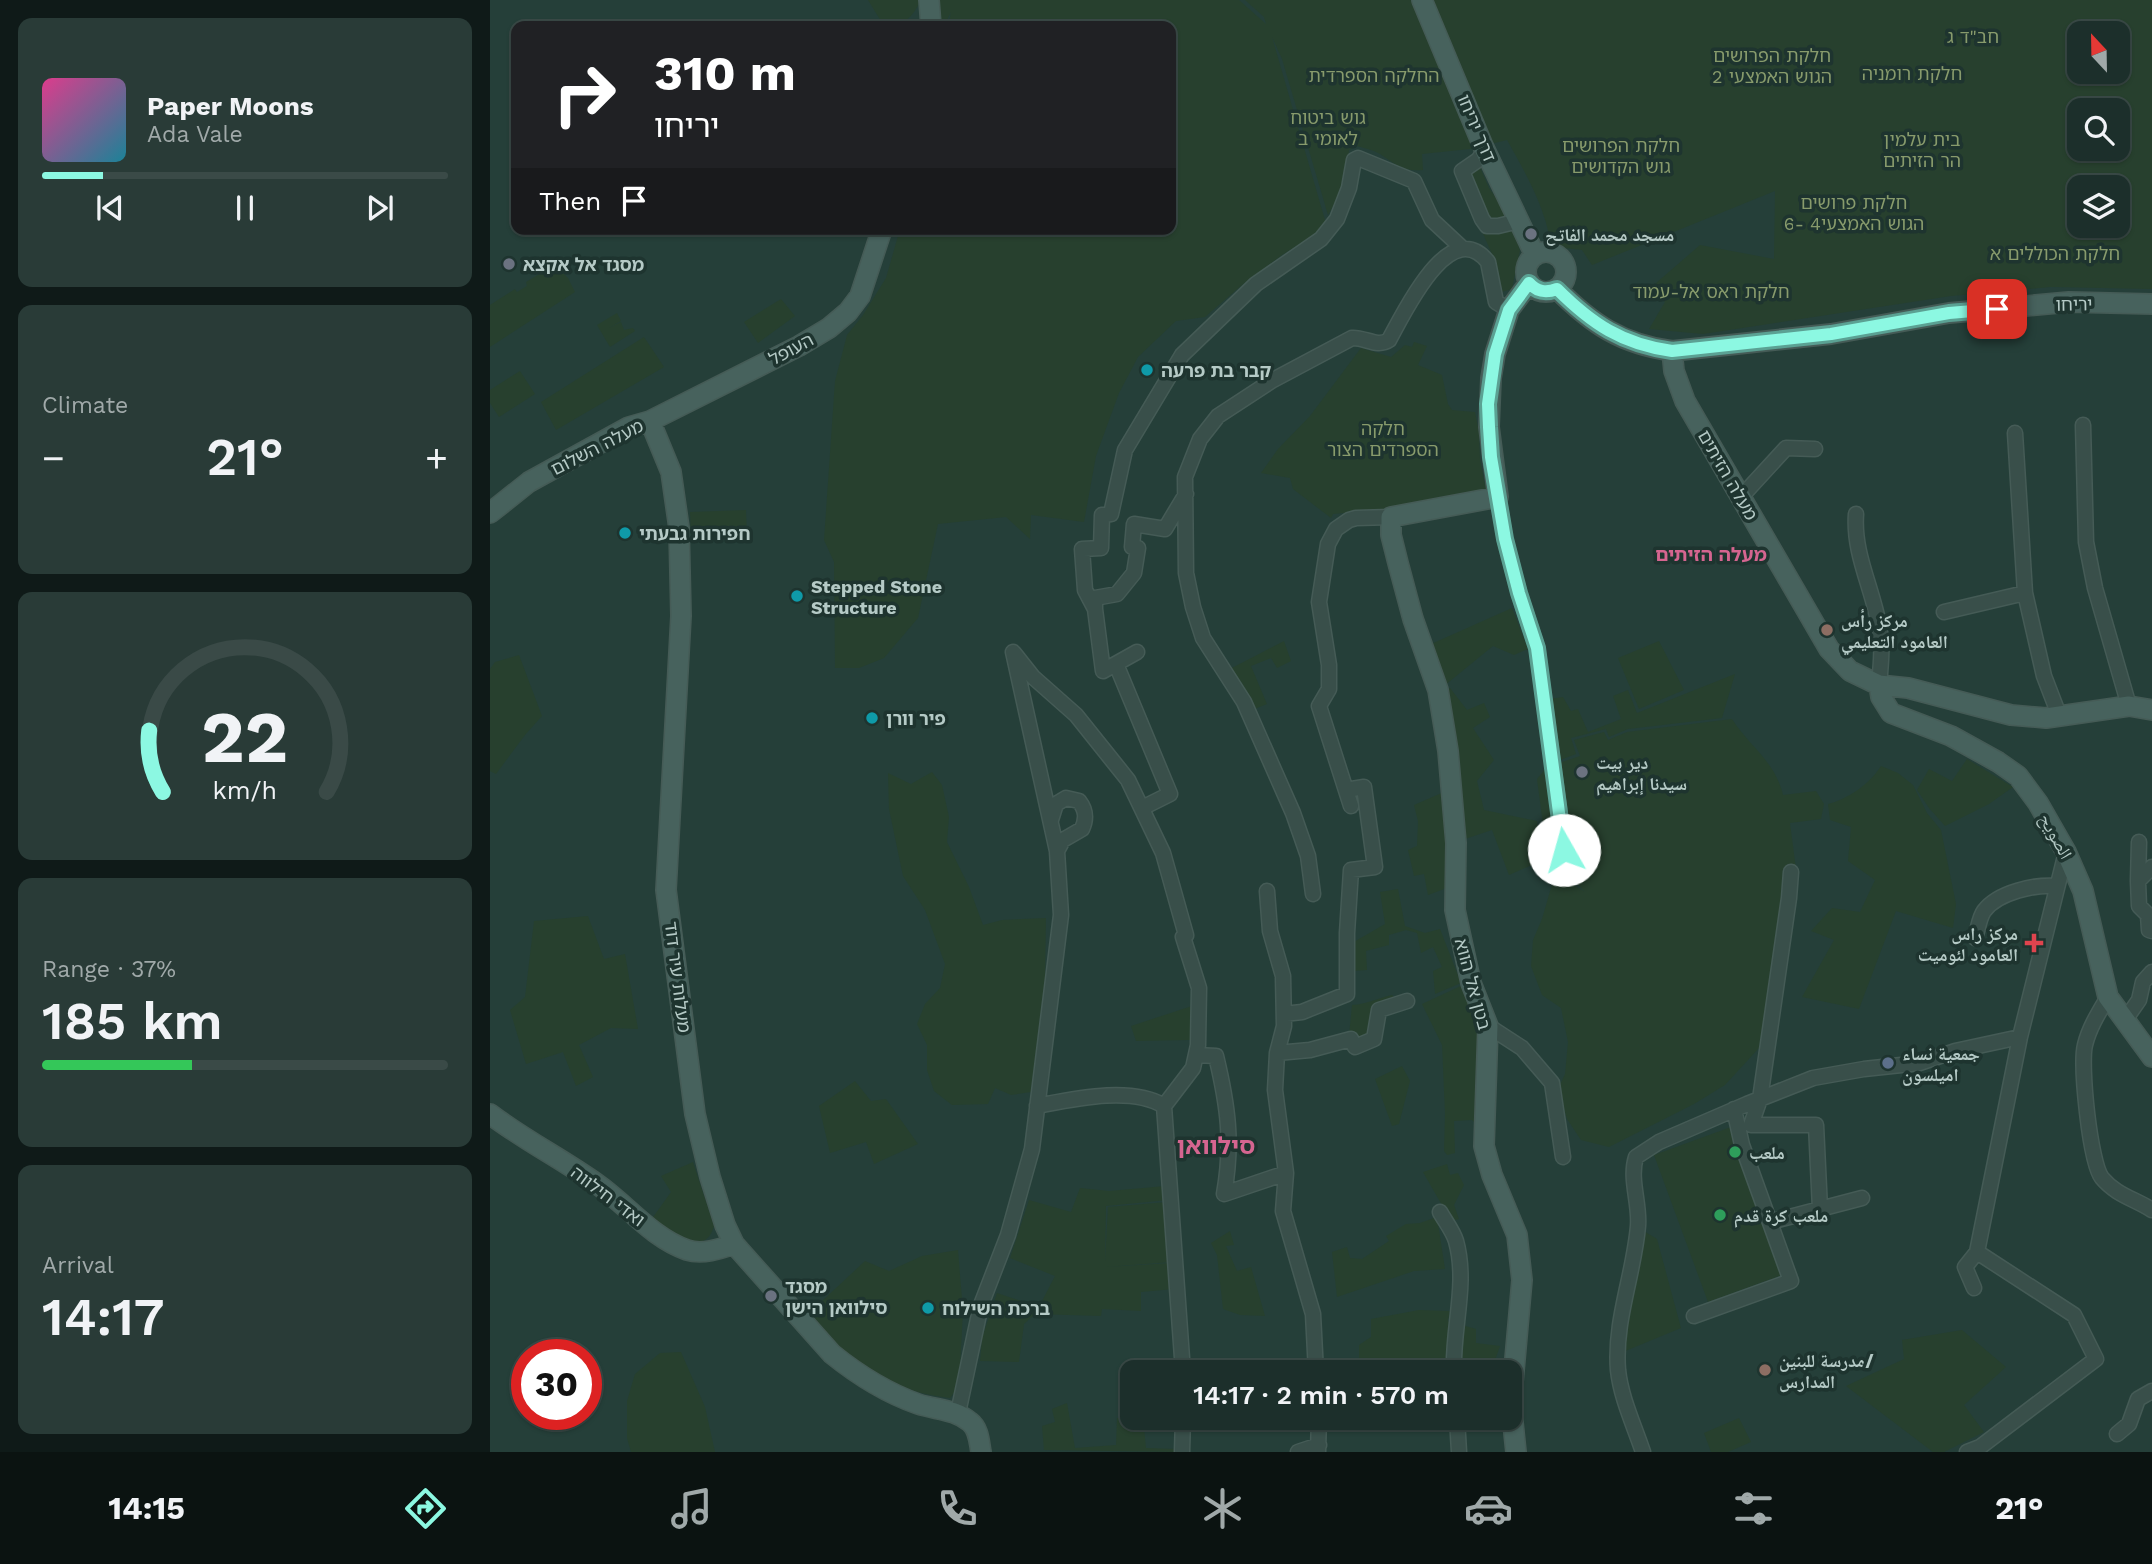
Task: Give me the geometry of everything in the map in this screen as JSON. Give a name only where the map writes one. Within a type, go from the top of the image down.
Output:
[{"type":"street","points":[[929,0],[931,21]]},
{"type":"street","name":"דרך יריחו","points":[[1422,0],[1485,150],[1535,255]]},
{"type":"street","points":[[1485,150],[1478,160],[1462,171],[1482,219],[1487,226],[1519,221]]},
{"type":"street","points":[[1095,609],[1085,590],[1082,549],[1101,548],[1102,515],[1111,514],[1125,450],[1182,355],[1256,284],[1321,240],[1337,219],[1349,188],[1354,160],[1358,158],[1414,181],[1432,220],[1461,247],[1478,252],[1488,262],[1496,302],[1509,310]]},
{"type":"street","name":"העופל","points":[[650,421],[799,346],[829,328],[848,312],[860,296],[881,235]]},
{"type":"street","points":[[1312,894],[1308,856],[1293,813],[1244,702],[1203,638],[1193,607],[1186,573],[1185,477],[1200,439],[1219,416],[1273,380],[1352,338],[1378,344],[1389,340],[1419,287],[1443,258],[1461,247]]},
{"type":"street","points":[[1548,252],[1555,254],[1564,263],[1564,280],[1557,289],[1539,291],[1529,283],[1526,277],[1527,265],[1535,255],[1548,252]]},
{"type":"street","points":[[1529,283],[1509,310],[1495,354],[1488,404],[1491,457],[1505,539],[1537,648],[1567,869]]},
{"type":"street","name":"יריחו","points":[[1557,289],[1594,323],[1618,337],[1646,347],[1672,351],[1831,334],[1949,313],[2070,302],[2152,304]]},
{"type":"street","name":"מעלה הזיתים","points":[[1672,351],[1674,371],[1685,401],[1829,649],[1850,671],[1879,685]]},
{"type":"street","name":"מעלה השלום","points":[[490,513],[529,482],[629,427],[650,421]]},
{"type":"street","name":"מעלה השלום","points":[[490,526],[518,499],[634,435],[650,421]]},
{"type":"street","name":"מעלות עיר דוד","points":[[650,421],[671,472],[679,528],[681,616],[666,890],[695,1114],[710,1177],[734,1244],[819,1341],[850,1368],[886,1389],[918,1404],[958,1413]]},
{"type":"street","points":[[2083,425],[2086,542],[2095,588],[2129,706]]},
{"type":"street","points":[[2015,433],[2025,593],[2044,676],[2059,715]]},
{"type":"street","points":[[1741,497],[1786,448],[1815,449]]},
{"type":"street","points":[[1138,652],[1103,671],[1095,598],[1117,594],[1134,573],[1138,548],[1132,547],[1134,524],[1166,529],[1186,493]]},
{"type":"street","points":[[1351,806],[1319,706],[1329,690],[1329,665],[1319,602],[1328,544],[1339,525],[1356,518],[1391,517],[1498,498]]},
{"type":"street","points":[[1856,514],[1854,534],[1881,635],[1879,685],[1908,688],[2011,715],[2046,718],[2129,706],[2152,710]]},
{"type":"street","name":"בטן אל הווא","points":[[1391,517],[1391,535],[1413,619],[1437,690],[1448,751],[1456,843],[1455,910],[1471,983],[1488,1026],[1483,1146],[1517,1235],[1522,1280],[1511,1404],[1517,1452]]},
{"type":"street","points":[[1944,612],[2025,593]]},
{"type":"street","points":[[981,1452],[975,1427],[958,1413],[981,1305],[1008,1235],[1032,1149],[1061,915],[1057,850],[1013,652],[1033,677],[1076,715],[1128,780],[1163,853],[1186,935],[1183,937],[1199,988],[1193,1068],[1164,1107],[1182,1360]]},
{"type":"street","points":[[1116,664],[1170,794],[1142,808]]},
{"type":"street","name":"الصويح","points":[[1879,685],[1881,697],[1891,713],[1951,736],[1998,762],[2018,776],[2038,803],[2066,852],[2082,891],[2108,997],[2152,1057]]},
{"type":"street","points":[[1284,1014],[1302,1012],[1348,994],[1350,870],[1375,867],[1364,787],[1346,790]]},
{"type":"street","points":[[1051,821],[1056,804],[1066,798],[1079,801],[1084,807],[1085,822],[1082,829],[1063,840],[1057,850]]},
{"type":"street","points":[[2139,842],[2139,906],[2148,915],[2149,930],[2152,932]]},
{"type":"street","points":[[1974,1288],[1965,1267],[1977,1252],[2020,1037],[2066,852]]},
{"type":"street","points":[[2138,881],[2152,867]]},
{"type":"street","points":[[1791,872],[1760,1099],[1751,1125],[1816,1125],[1819,1209]]},
{"type":"street","points":[[1975,938],[1984,911],[1995,902],[2022,888],[2044,885],[2057,887]]},
{"type":"street","points":[[1267,891],[1270,931],[1283,976],[1284,1026],[1278,1053],[1275,1090],[1286,1173],[1283,1211],[1313,1314],[1315,1360]]},
{"type":"street","points":[[2125,1020],[2139,1000],[2143,982],[2152,972]]},
{"type":"street","points":[[2108,997],[2091,1027],[2083,1057],[2092,1152],[2101,1176],[2109,1185],[2122,1195],[2152,1210]]},
{"type":"street","points":[[1278,1053],[1310,1050],[1350,1039],[1355,1047],[1374,1039],[1379,1010],[1407,1001]]},
{"type":"street","points":[[1488,1026],[1522,1048],[1552,1083],[1563,1157]]},
{"type":"street","points":[[1643,1452],[1623,1396],[1618,1370],[1618,1343],[1638,1224],[1633,1168],[1636,1157],[1646,1149],[1734,1109],[1812,1078],[1920,1063],[1955,1051],[2020,1037]]},
{"type":"street","points":[[1196,1055],[1216,1056],[1226,1100],[1230,1158],[1224,1194],[1286,1173]]},
{"type":"street","points":[[1037,1106],[1106,1095],[1155,1101],[1164,1107]]},
{"type":"street","points":[[1695,1316],[1791,1281],[1742,1145],[1734,1109]]},
{"type":"street","name":"ואדי חילווה","points":[[490,1114],[600,1185],[623,1206],[675,1244],[695,1252],[717,1250],[734,1244]]},
{"type":"street","points":[[1770,1222],[1862,1198]]},
{"type":"street","points":[[1440,1212],[1455,1240],[1460,1274],[1455,1360]]},
{"type":"street","points":[[1967,1452],[1980,1447],[2096,1359],[2074,1315],[1977,1252]]},
{"type":"street","points":[[2117,1434],[2129,1424],[2138,1399],[2152,1391]]},
{"type":"street","points":[[1182,1452],[1183,1430]]},
{"type":"street","points":[[1298,1452],[1318,1449],[1319,1430]]},
{"type":"street","points":[[1458,1430],[1459,1452]]},
{"type":"green space","points":[[868,0],[921,0],[907,20],[881,21]]},
{"type":"green space","name":"בית עלמין הר הזיתים","points":[[937,0],[1239,0],[1266,24],[1264,17],[1245,0],[2152,0],[2152,289],[2051,287],[1951,296],[1703,334],[1649,329],[1665,302],[1648,290],[1700,245],[1774,259],[1775,191],[1592,265],[1582,250],[1564,248],[1550,239],[1538,200],[1507,140],[1470,149],[1422,154],[1423,170],[1410,170],[1357,146],[1349,150],[1346,184],[1328,215],[1282,59],[1272,37],[1327,227],[1282,255],[1205,317],[1176,321],[1138,357],[1119,393],[1096,456],[1084,522],[1031,515],[1030,539],[1006,517],[938,524],[918,618],[884,658],[859,668],[835,668],[834,562],[824,540],[835,381],[847,335],[886,278],[898,235],[1176,235],[1176,21],[949,21],[951,12],[946,21],[940,20]]},
{"type":"green space","points":[[1479,165],[1489,188],[1509,216],[1498,221],[1487,218],[1467,174]]},
{"type":"green space","points":[[1512,228],[1520,250],[1512,289],[1498,293],[1495,261],[1481,229]]},
{"type":"green space","points":[[548,269],[551,275],[560,270],[568,278],[575,292],[490,347],[490,305],[515,289],[517,292],[527,286],[526,282]]},
{"type":"green space","points":[[781,299],[795,316],[758,343],[744,322]]},
{"type":"green space","points":[[617,313],[621,321],[609,328],[621,322],[624,330],[633,328],[635,331],[610,347],[597,325]]},
{"type":"green space","points":[[644,337],[664,367],[556,430],[541,402]]},
{"type":"green space","name":"חלקה הספרדים הצור","points":[[1414,342],[1427,346],[1418,365],[1442,375],[1448,404],[1452,410],[1475,412],[1487,495],[1333,514],[1331,518],[1293,489],[1290,478],[1261,473],[1278,449],[1310,416],[1361,348],[1391,357],[1405,345],[1412,347]]},
{"type":"green space","points":[[520,371],[535,394],[499,417],[490,403],[490,390]]},
{"type":"green space","points":[[746,510],[747,535],[691,538],[690,512]]},
{"type":"green space","points":[[1512,608],[1528,649],[1514,655],[1493,646],[1444,686],[1429,645]]},
{"type":"green space","points":[[1284,641],[1291,661],[1277,668],[1271,658],[1251,666],[1267,704],[1252,710],[1228,670]]},
{"type":"green space","points":[[1659,641],[1684,690],[1639,709],[1618,658]]},
{"type":"green space","points":[[519,655],[542,716],[496,774],[490,771],[490,669],[495,662]]},
{"type":"green space","points":[[1735,674],[1722,718],[1628,729],[1609,737],[1606,729],[1571,738],[1576,754],[1560,760],[1550,699],[1563,697],[1571,711],[1578,709],[1588,732],[1621,719],[1613,696],[1628,690],[1637,713]]},
{"type":"green space","points":[[1450,688],[1467,710],[1484,703],[1490,717],[1473,728],[1494,760],[1477,781],[1484,810],[1537,821],[1543,860],[1509,875],[1492,830],[1462,840],[1444,692]]},
{"type":"green space","points":[[1732,719],[1768,763],[1783,795],[1816,791],[1824,804],[1821,819],[1790,823],[1796,869],[1759,1048],[1725,1085],[1694,1104],[1609,1147],[1581,1140],[1567,1119],[1558,1089],[1565,1074],[1568,1042],[1561,1008],[1542,995],[1531,966],[1533,940],[1553,881],[1573,884],[1585,892],[1574,881],[1550,878],[1537,779],[1547,767],[1580,756],[1574,740],[1604,732],[1608,740],[1627,732]]},
{"type":"green space","points":[[1967,759],[2013,787],[1989,804],[1945,826],[1917,790],[1929,769],[1952,781]]},
{"type":"green space","points":[[1881,766],[1898,773],[1913,785],[1927,813],[1941,830],[1956,904],[1953,928],[1896,911],[1859,1009],[1802,997],[1834,940],[1811,931],[1832,908],[1860,912],[1875,880],[1848,861],[1851,827],[1830,820],[1828,804],[1858,790]]},
{"type":"green space","points":[[932,772],[942,785],[949,817],[947,842],[969,887],[983,925],[1002,920],[1046,918],[1045,980],[1031,1092],[1011,1095],[995,1088],[988,1104],[952,1105],[934,1091],[927,1070],[927,1045],[917,1024],[925,1004],[940,988],[945,964],[925,910],[903,876],[889,809],[888,773],[911,784]]},
{"type":"green space","points":[[1444,792],[1447,888],[1428,895],[1424,874],[1414,876],[1408,850],[1417,846],[1418,821],[1414,805]]},
{"type":"green space","points":[[1398,889],[1405,926],[1425,933],[1440,929],[1461,983],[1435,994],[1433,971],[1442,967],[1433,947],[1421,953],[1417,933],[1406,930],[1389,935],[1389,945],[1366,951],[1367,970],[1353,971],[1352,943],[1385,924],[1380,892]]},
{"type":"green space","points":[[588,916],[604,959],[625,954],[638,1029],[611,1028],[579,1045],[593,1077],[576,1086],[563,1052],[526,1064],[510,1010],[525,997],[534,921]]},
{"type":"green space","points":[[1463,985],[1482,1030],[1481,1129],[1472,1120],[1454,1121],[1455,1153],[1447,1155],[1444,1151],[1442,1045],[1422,1004]]},
{"type":"green space","points":[[1392,995],[1407,1007],[1371,1022],[1368,1039],[1357,1044],[1349,1036],[1352,1005]]},
{"type":"green space","points":[[1192,1006],[1190,1040],[1136,1041],[1131,1026]]},
{"type":"green space","points":[[1402,1066],[1410,1081],[1399,1124],[1392,1126],[1375,1079]]},
{"type":"green space","points":[[855,1081],[871,1101],[886,1099],[918,1144],[874,1164],[866,1142],[830,1153],[819,1106]]},
{"type":"green space","name":"ملعب كرة قدم","points":[[1731,1127],[1785,1274],[1708,1302],[1654,1155]]},
{"type":"green space","points":[[693,1162],[714,1226],[705,1240],[688,1244],[651,1220],[671,1192],[661,1176]]},
{"type":"green space","points":[[1447,1164],[1450,1175],[1458,1173],[1464,1185],[1454,1205],[1459,1219],[1451,1221],[1423,1172]]},
{"type":"green space","points":[[1166,1186],[1168,1200],[1106,1206],[1105,1262],[1108,1207],[1167,1202],[1172,1262],[1105,1267],[1171,1263],[1174,1289],[1141,1292],[1141,1311],[1102,1309],[1101,1316],[1035,1314],[1024,1324],[1019,1362],[980,1361],[982,1338],[997,1293],[1039,1307],[1055,1276],[1010,1258],[1029,1200],[1071,1212],[1080,1188],[1109,1191]]},
{"type":"green space","points":[[1437,1217],[1445,1269],[1414,1271],[1337,1297],[1332,1252],[1347,1247],[1350,1258],[1362,1259],[1389,1241],[1386,1236],[1406,1224],[1420,1223]]},
{"type":"green space","points":[[1230,1231],[1234,1245],[1226,1246],[1237,1271],[1251,1267],[1265,1316],[1240,1315],[1223,1309],[1217,1255],[1211,1243]]},
{"type":"green space","points":[[1644,1231],[1657,1239],[1681,1328],[1623,1352],[1626,1318]]},
{"type":"green space","points":[[958,1250],[963,1311],[959,1386],[950,1398],[905,1388],[862,1367],[837,1349],[804,1313],[821,1302],[865,1261],[889,1271],[922,1256]]},
{"type":"green space","points":[[1419,1310],[1450,1311],[1448,1321],[1476,1329],[1476,1343],[1500,1346],[1495,1360],[1359,1360],[1359,1345],[1371,1337],[1371,1319]]},
{"type":"green space","points":[[1962,1330],[2006,1367],[1964,1405],[1984,1432],[1944,1452],[1933,1452],[1846,1386],[1904,1359],[1902,1340]]},
{"type":"green space","points":[[681,1352],[705,1407],[715,1452],[631,1452],[627,1438],[627,1401],[635,1374],[660,1353]]},
{"type":"green space","points":[[1067,1403],[1075,1448],[1116,1445],[1117,1418],[1120,1418],[1120,1430],[1144,1430],[1146,1448],[1177,1449],[1177,1452],[1044,1450],[1042,1426],[1055,1422],[1052,1409]]},
{"type":"green space","points":[[1739,1418],[1751,1442],[1728,1452],[1711,1452],[1704,1433]]},
{"type":"place","name":"مسجد محمد الفاتح","points":[[1531,234]]},
{"type":"place","name":"מסגד אל אקצא","points":[[509,264]]},
{"type":"place","name":"קבר בת פרעה","points":[[1147,370]]},
{"type":"place","name":"חפירות גבעתי","points":[[625,533]]},
{"type":"place","name":"Stepped Stone Structure","points":[[797,596]]},
{"type":"place","name":"مركز رأس العامود التعليمي","points":[[1827,630]]},
{"type":"place","name":"פיר וורן","points":[[872,718]]},
{"type":"place","name":"دير بيت سيدنا إبراهيم","points":[[1582,772]]},
{"type":"place","name":"مركز راس العامود لئوميت","points":[[2034,943]]},
{"type":"place","name":"جمعية نساء اميلسون","points":[[1888,1063]]},
{"type":"place","name":"ملعب","points":[[1735,1152]]},
{"type":"place","name":"ملعب كرة قدم","points":[[1720,1215]]},
{"type":"place","name":"מסגד סילוואן הישן","points":[[771,1296]]},
{"type":"place","name":"ברכת השילוח","points":[[928,1308]]},
{"type":"place","name":"مدرسة للبنين/ المدارس","points":[[1765,1370]]},
{"type":"district","name":"מעלה הזיתים","points":[[1711,554]]},
{"type":"district","name":"סילוואן","points":[[1216,1146]]},
{"type":"route","points":[[1564,850],[1537,648],[1505,539],[1491,457],[1489,427],[1488,404],[1495,354],[1509,310],[1529,283],[1539,291],[1557,289],[1594,323],[1618,337],[1646,347],[1672,351],[1831,334],[1949,313],[1997,309]]},
{"type":"park label","name":"חב\"ד ג","points":[[1973,36]]},
{"type":"park label","name":"חלקת הפרושים הגוש האמצעי 2","points":[[1772,65]]},
{"type":"park label","name":"חלקת רומניה","points":[[1912,73]]},
{"type":"park label","name":"החלקה הספרדית","points":[[1374,75]]},
{"type":"park label","name":"גוש ביטוח לאומי ב","points":[[1328,127]]},
{"type":"park label","name":"חלקת הפרושים גוש הקדושים","points":[[1621,155]]},
{"type":"park label","name":"חלקת פרושים הגוש האמצעי4 -6","points":[[1854,212]]},
{"type":"park label","name":"חלקת הכוללים א","points":[[2055,253]]},
{"type":"park label","name":"חלקת ראס אל-עמוד","points":[[1711,291]]}]
